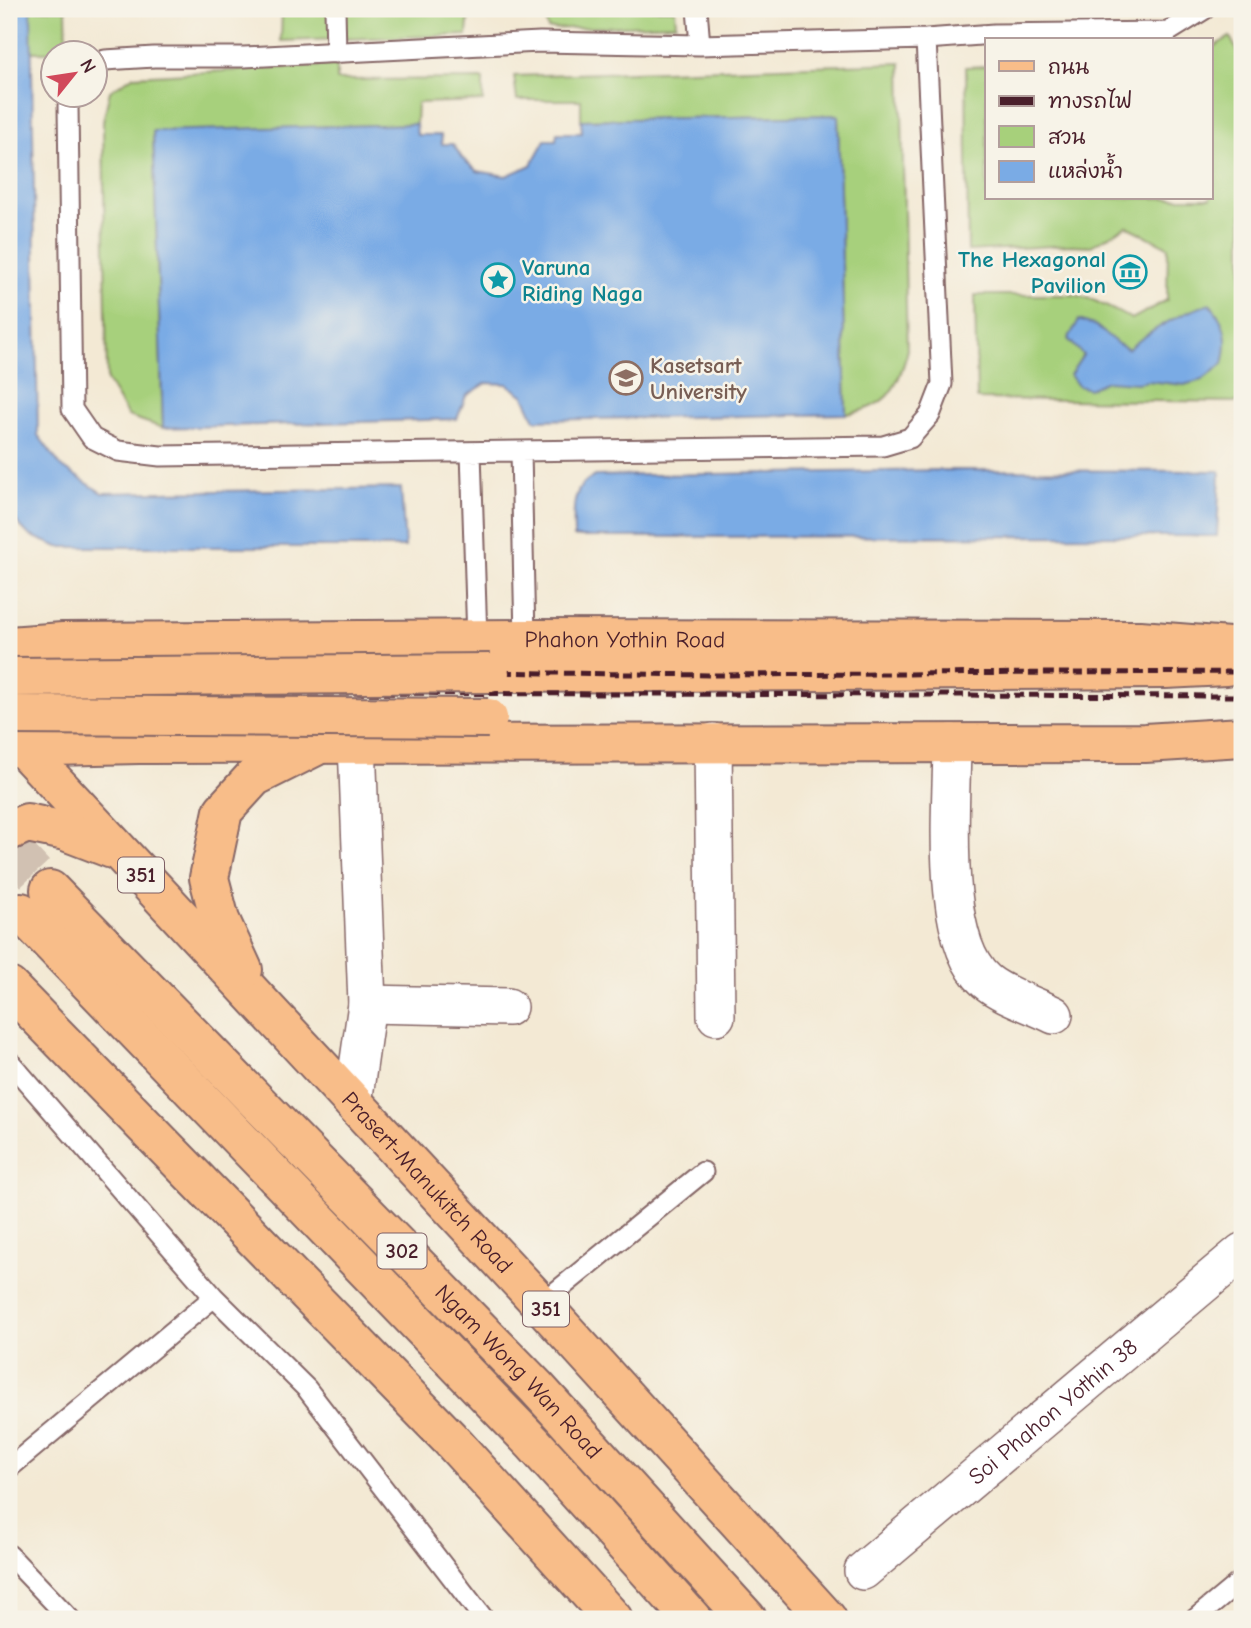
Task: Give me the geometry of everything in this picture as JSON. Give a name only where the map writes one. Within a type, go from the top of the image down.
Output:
[{"type":"main road","name":"Phahon Yothin Road","points":[[12,648],[63,642],[318,641],[484,656],[525,639],[1140,640],[1242,648]]},
{"type":"main road","points":[[318,641],[278,651],[265,658],[255,669],[250,685],[254,708],[271,729],[291,738],[340,743]]},
{"type":"main road","name":"Phahon Yothin Road","points":[[12,648],[1152,669],[1242,664]]},
{"type":"main road","points":[[12,736],[488,718],[1175,716],[1242,720]]},
{"type":"main road","points":[[12,736],[435,745],[713,742],[1144,743],[1242,737]]},
{"type":"main road","name":"Prasert-Manukitch Road","points":[[12,736],[541,1304],[827,1619]]},
{"type":"main road","points":[[259,1003],[220,920],[209,878],[223,811],[254,777],[340,743]]},
{"type":"main road","points":[[9,831],[27,823],[65,831],[120,852]]},
{"type":"main road","name":"Ngam Wong Wan Road","points":[[692,1619],[35,901],[536,1387],[747,1619]]},
{"type":"main road","points":[[12,988],[449,1438],[613,1619]]},
{"type":"street","points":[[713,742],[716,1016]]},
{"type":"street","points":[[340,743],[368,1004],[353,1103]]},
{"type":"street","points":[[952,743],[951,885],[958,929],[972,967],[988,983],[1054,1015]]},
{"type":"street","points":[[368,1004],[508,1007]]},
{"type":"street","name":"Soi Phahon Yothin 38","points":[[863,1571],[1242,1252]]},
{"type":"lane","points":[[335,9],[336,52]]},
{"type":"lane","points":[[697,9],[700,45]]},
{"type":"lane","points":[[108,60],[244,57],[540,42],[700,45],[926,39],[994,34],[1168,32],[1205,9]]},
{"type":"lane","points":[[68,108],[72,409],[92,438],[118,451],[160,456],[883,446],[910,438],[930,415],[942,384],[926,39]]},
{"type":"lane","points":[[521,451],[525,639]]},
{"type":"lane","points":[[471,452],[484,656]]},
{"type":"lane","points":[[9,1061],[214,1297],[307,1389],[484,1619]]},
{"type":"lane","points":[[541,1304],[703,1172]]},
{"type":"lane","points":[[9,1468],[214,1297]]},
{"type":"lane","points":[[9,1555],[70,1619]]},
{"type":"lane","points":[[1195,1619],[1242,1580]]},
{"type":"green space","points":[[9,9],[66,9],[67,38],[38,38],[38,52],[9,52]]},
{"type":"green space","points":[[282,9],[469,9],[467,35],[281,41]]},
{"type":"green space","points":[[543,9],[675,9],[676,24],[548,29]]},
{"type":"green space","points":[[1230,37],[1242,60],[1242,402],[977,399],[975,295],[1075,295],[1091,299],[1132,319],[1167,300],[1168,247],[1127,226],[1091,246],[968,251],[966,67],[985,66],[985,200],[1212,200],[1212,47]]},
{"type":"green space","points":[[901,63],[907,354],[899,378],[888,395],[871,407],[846,414],[838,115],[581,120],[581,100],[517,100],[514,76]]},
{"type":"green space","points":[[337,65],[337,80],[483,79],[483,101],[417,103],[416,124],[153,132],[163,428],[128,416],[107,381],[103,121],[110,91],[133,76]]},
{"type":"water","points":[[9,9],[31,9],[38,435],[61,466],[102,493],[401,488],[405,547],[58,547],[29,535],[10,515]]},
{"type":"water","points":[[838,115],[846,414],[535,420],[524,396],[507,384],[487,383],[466,396],[457,419],[163,428],[153,131],[416,124],[417,135],[441,135],[442,144],[453,144],[462,158],[477,171],[506,176],[531,165],[545,140],[556,140],[557,133],[582,133],[581,120]]},
{"type":"water","points":[[1210,304],[1223,325],[1226,347],[1223,364],[1202,380],[1184,385],[1148,381],[1107,381],[1089,389],[1078,386],[1070,375],[1083,355],[1068,339],[1079,320],[1096,326],[1128,349],[1167,322]]},
{"type":"water","points":[[942,470],[1220,471],[1217,536],[574,537],[577,494],[587,481],[595,476]]},
{"type":"tunnel","points":[[9,846],[50,890]]},
{"type":"railway","points":[[9,670],[153,668],[713,675],[1242,672]]},
{"type":"railway","points":[[9,692],[1242,696]]},
{"type":"place","name":"The Hexagonal Pavilion","points":[[1130,272]]},
{"type":"place","name":"Varuna Riding Naga","points":[[498,280]]},
{"type":"place","name":"Kasetsart University","points":[[626,378]]}]
